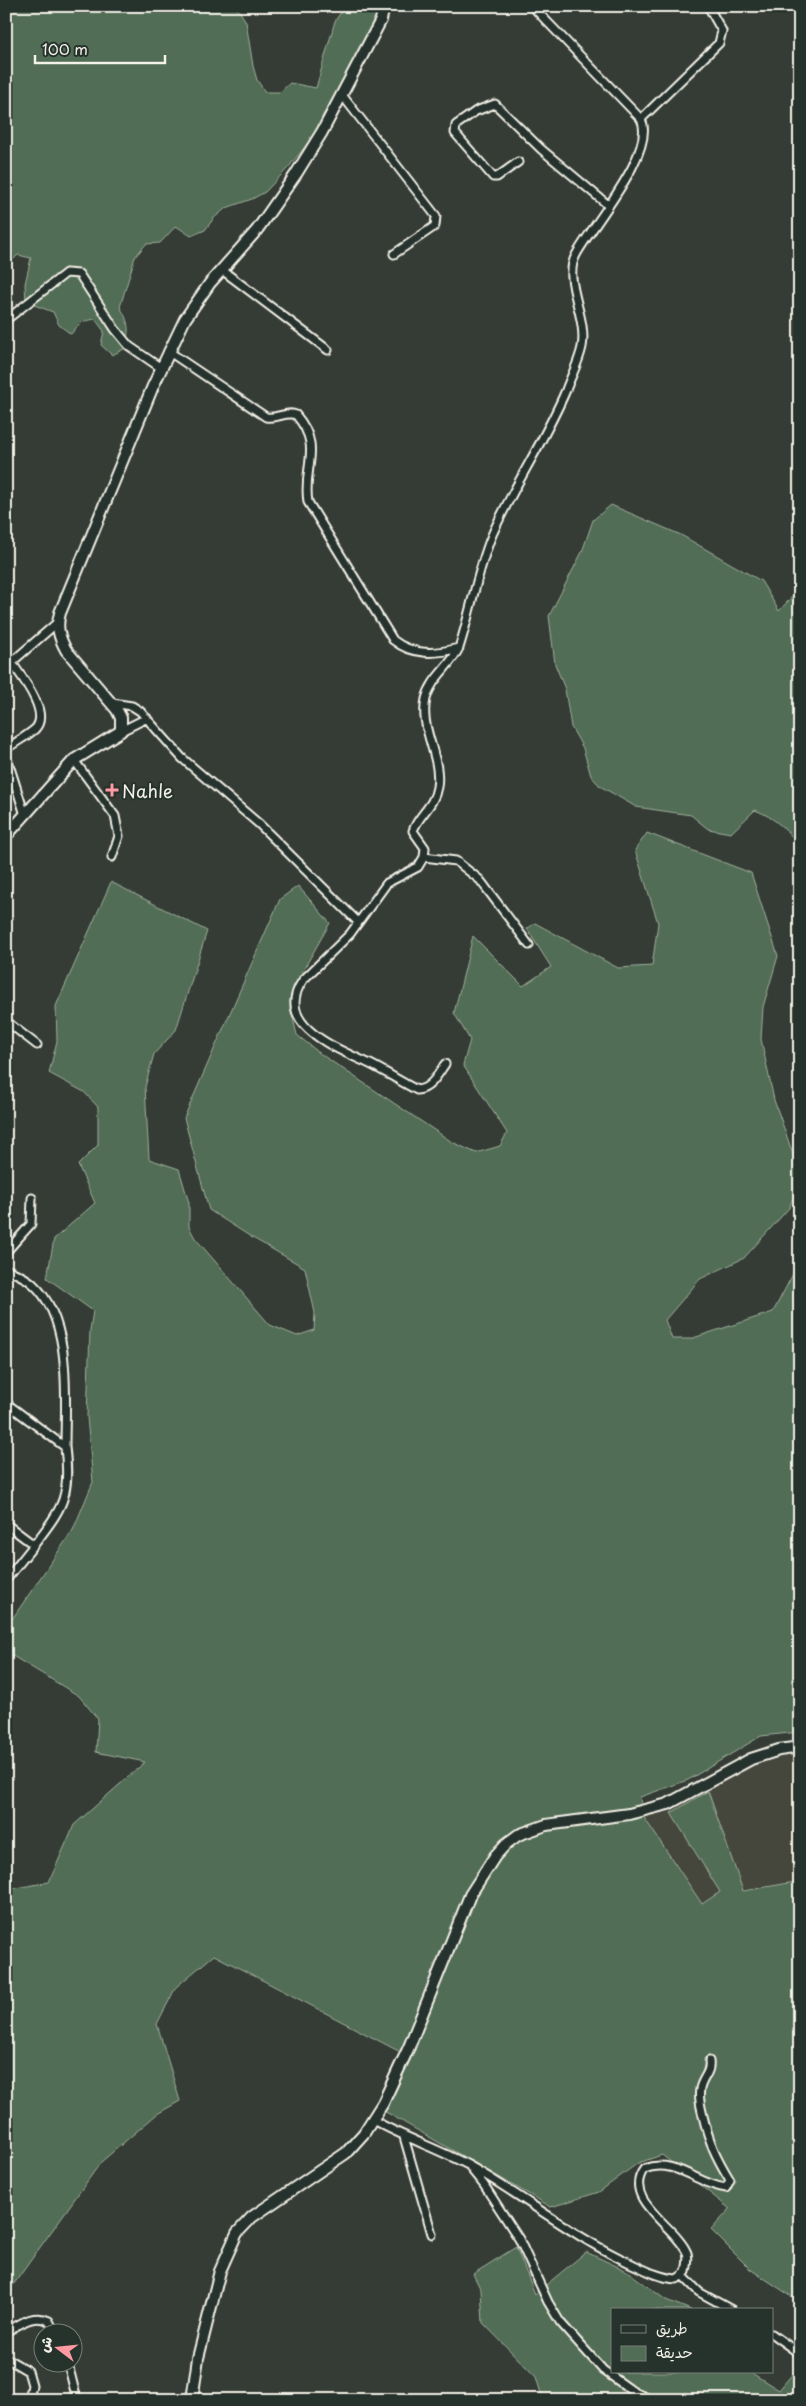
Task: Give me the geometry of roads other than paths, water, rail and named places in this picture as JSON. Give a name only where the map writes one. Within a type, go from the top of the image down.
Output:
[{"type":"street","points":[[424,6],[440,6]]},
{"type":"street","points":[[445,1064],[432,1082],[424,1089],[417,1090],[341,1050],[308,1030],[300,1021],[295,1004],[297,989],[358,922],[387,882],[418,867],[424,857],[425,848],[413,831],[429,809],[437,781],[426,721],[425,701],[429,690],[460,648],[493,534],[554,417],[578,359],[584,334],[582,316],[571,277],[572,265],[580,248],[623,183],[641,150],[644,139],[644,125],[641,119],[532,6]]},
{"type":"street","points":[[641,119],[719,43],[722,31],[708,6]]},
{"type":"street","points":[[6,749],[37,728],[40,721],[39,707],[9,665],[58,622],[168,351],[200,296],[257,230],[322,132],[385,8]]},
{"type":"street","points":[[342,95],[436,216],[435,226],[394,254]]},
{"type":"street","points":[[518,162],[497,177],[492,176],[462,144],[455,133],[456,125],[476,111],[496,104],[540,149],[608,205]]},
{"type":"street","points":[[222,270],[328,350]]},
{"type":"street","points":[[6,320],[66,274],[79,274],[115,329],[129,346],[161,368]]},
{"type":"street","points":[[168,351],[266,417],[274,418],[292,413],[296,415],[309,434],[312,445],[306,493],[308,502],[393,640],[409,650],[424,653],[460,648]]},
{"type":"street","points":[[58,622],[61,641],[66,650],[112,703],[121,718],[121,731]]},
{"type":"street","points":[[112,703],[132,706],[147,718],[182,758],[259,824],[358,922]]},
{"type":"street","points":[[6,836],[74,760],[121,731],[147,718]]},
{"type":"street","points":[[6,755],[26,815]]},
{"type":"street","points":[[74,760],[115,816],[119,836],[112,857]]},
{"type":"street","points":[[424,857],[456,861],[480,880],[529,945]]},
{"type":"street","points":[[6,1021],[37,1045]]},
{"type":"street","points":[[6,1252],[31,1224],[32,1198]]},
{"type":"street","points":[[6,1269],[34,1284],[50,1307],[56,1320],[65,1363],[68,1472],[65,1499],[53,1520],[6,1580]]},
{"type":"street","points":[[6,1403],[66,1447]]},
{"type":"street","points":[[6,1524],[34,1545]]},
{"type":"street","points":[[192,2400],[198,2358],[220,2271],[237,2233],[252,2217],[346,2154],[357,2143],[373,2120],[409,2047],[470,1895],[495,1856],[506,1844],[518,1835],[546,1825],[612,1817],[668,1804],[751,1759],[779,1750],[800,1747]]},
{"type":"street","points":[[373,2120],[404,2137],[468,2165],[504,2186],[597,2248],[662,2276],[677,2279],[686,2272],[688,2255],[643,2201],[638,2185],[644,2169],[655,2166],[684,2171],[718,2187],[726,2188],[728,2185],[730,2180],[715,2156],[708,2139],[699,2100],[700,2088],[710,2068],[709,2061]]},
{"type":"street","points":[[404,2137],[432,2234]]},
{"type":"street","points":[[468,2165],[484,2185],[519,2239],[548,2302],[560,2322],[603,2370],[634,2392],[652,2400]]},
{"type":"street","points":[[683,2276],[699,2292],[728,2308]]},
{"type":"street","points":[[6,2332],[26,2320],[37,2317],[49,2321],[51,2324]]},
{"type":"street","points":[[774,2335],[800,2354]]},
{"type":"street","points":[[6,2358],[28,2371],[32,2385],[29,2400]]},
{"type":"street","points":[[70,2374],[77,2400]]},
{"type":"place","name":"Nahle","points":[[112,790]]}]
